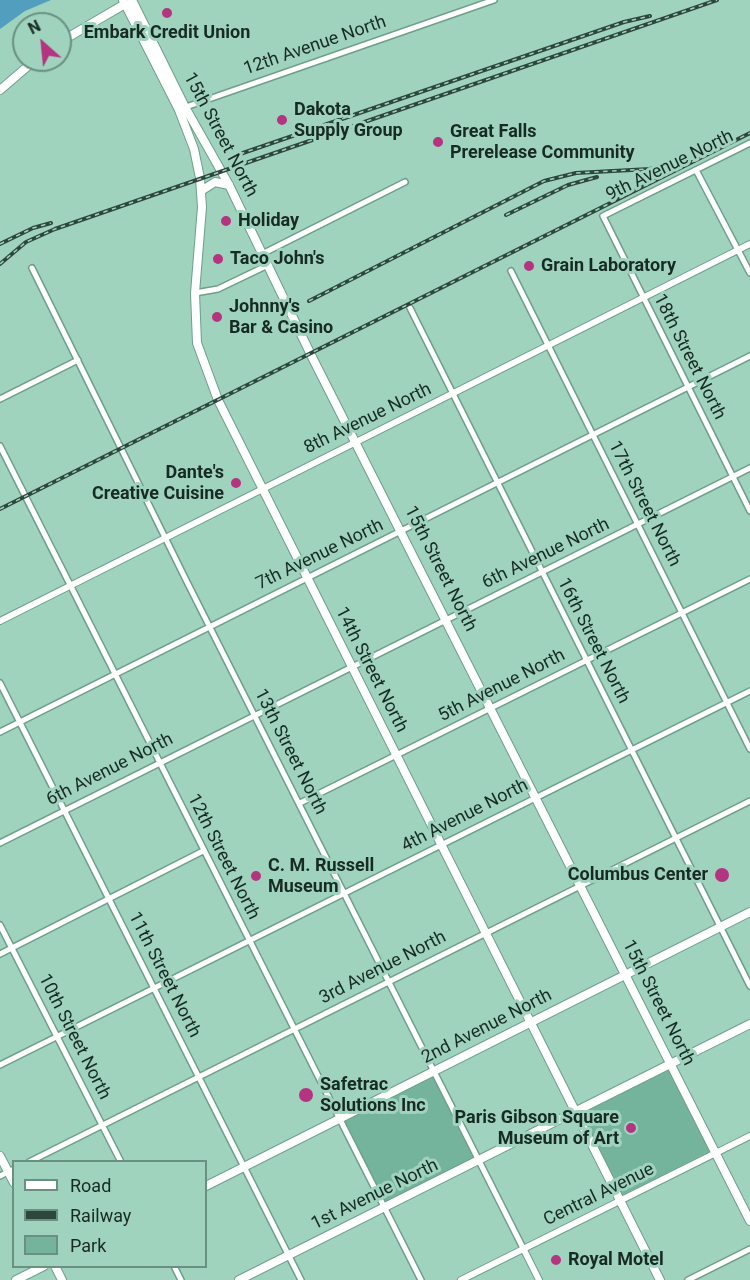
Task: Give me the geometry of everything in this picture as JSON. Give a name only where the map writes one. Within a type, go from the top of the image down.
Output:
[{"type":"main road","name":"15th Street North","points":[[129,1],[182,109],[229,185],[312,357],[492,708],[750,1221]]},
{"type":"main road","points":[[72,35],[129,1]]},
{"type":"main road","points":[[0,90],[21,72]]},
{"type":"main road","name":"15th Street North","points":[[182,109],[187,129]]},
{"type":"main road","name":"14th Street North","points":[[187,129],[201,191],[201,232],[195,293],[197,343],[202,362],[218,400],[395,756],[660,1280]]},
{"type":"main road","points":[[201,191],[215,182],[229,185]]},
{"type":"main road","name":"2nd Avenue North","points":[[207,1185],[750,912]]},
{"type":"main road","name":"1st Avenue North","points":[[239,1280],[750,1024]]},
{"type":"main road","points":[[0,1156],[7,1172]]},
{"type":"main road","points":[[16,1280],[40,1268]]},
{"type":"street","name":"12th Avenue North","points":[[182,109],[494,0]]},
{"type":"street","name":"9th Avenue North","points":[[603,216],[750,142]]},
{"type":"street","points":[[696,170],[750,273]]},
{"type":"street","points":[[262,254],[405,182]]},
{"type":"street","name":"18th Street North","points":[[603,216],[642,299],[750,511]]},
{"type":"street","name":"8th Avenue North","points":[[0,621],[750,244]]},
{"type":"street","points":[[195,293],[218,289],[268,265]]},
{"type":"street","name":"13th Street North","points":[[32,268],[523,1248]]},
{"type":"street","name":"17th Street North","points":[[511,271],[750,749]]},
{"type":"street","name":"16th Street North","points":[[410,308],[750,986]]},
{"type":"street","name":"7th Avenue North","points":[[0,732],[750,356]]},
{"type":"street","points":[[0,399],[78,360]]},
{"type":"street","name":"12th Street North","points":[[0,446],[421,1280]]},
{"type":"street","name":"6th Avenue North","points":[[0,843],[750,468]]},
{"type":"street","name":"5th Avenue North","points":[[300,803],[750,579]]},
{"type":"street","name":"11th Street North","points":[[0,683],[301,1280]]},
{"type":"street","name":"4th Avenue North","points":[[0,1065],[750,691]]},
{"type":"street","name":"3rd Avenue North","points":[[31,1160],[750,801]]},
{"type":"street","points":[[0,954],[203,851]]},
{"type":"street","name":"10th Street North","points":[[0,926],[120,1160]]},
{"type":"street","name":"Central Avenue","points":[[461,1280],[750,1136]]},
{"type":"street","points":[[523,1248],[539,1280]]},
{"type":"street","points":[[688,1280],[750,1249]]},
{"type":"green space","points":[[670,1064],[716,1154],[619,1201],[575,1113]]},
{"type":"green space","points":[[435,1070],[480,1161],[384,1207],[339,1119]]},
{"type":"water","points":[[0,0],[51,0],[24,12],[12,12],[12,20],[0,29]]},
{"type":"railway","points":[[0,264],[26,242],[55,229],[717,0]]},
{"type":"railway","points":[[240,154],[624,22],[650,16]]},
{"type":"railway","points":[[0,509],[750,133]]},
{"type":"railway","points":[[309,301],[544,181],[576,173],[650,169],[679,161]]},
{"type":"railway","points":[[506,215],[568,185],[597,177]]},
{"type":"railway","points":[[0,244],[33,228],[51,223]]},
{"type":"place","name":"Embark Credit Union","points":[[167,13]]},
{"type":"place","name":"Dakota Supply Group","points":[[282,120]]},
{"type":"place","name":"Great Falls Prerelease Community","points":[[438,142]]},
{"type":"place","name":"Holiday","points":[[226,221]]},
{"type":"place","name":"Taco John's","points":[[218,259]]},
{"type":"place","name":"Grain Laboratory","points":[[529,266]]},
{"type":"place","name":"Johnny's Bar & Casino","points":[[217,317]]},
{"type":"place","name":"Dante's Creative Cuisine","points":[[236,483]]},
{"type":"place","name":"Columbus Center","points":[[722,875]]},
{"type":"place","name":"C. M. Russell Museum","points":[[256,876]]},
{"type":"place","name":"Safetrac Solutions Inc","points":[[306,1095]]},
{"type":"place","name":"Paris Gibson Square Museum of Art","points":[[631,1128]]},
{"type":"place","name":"Royal Motel","points":[[556,1260]]}]
